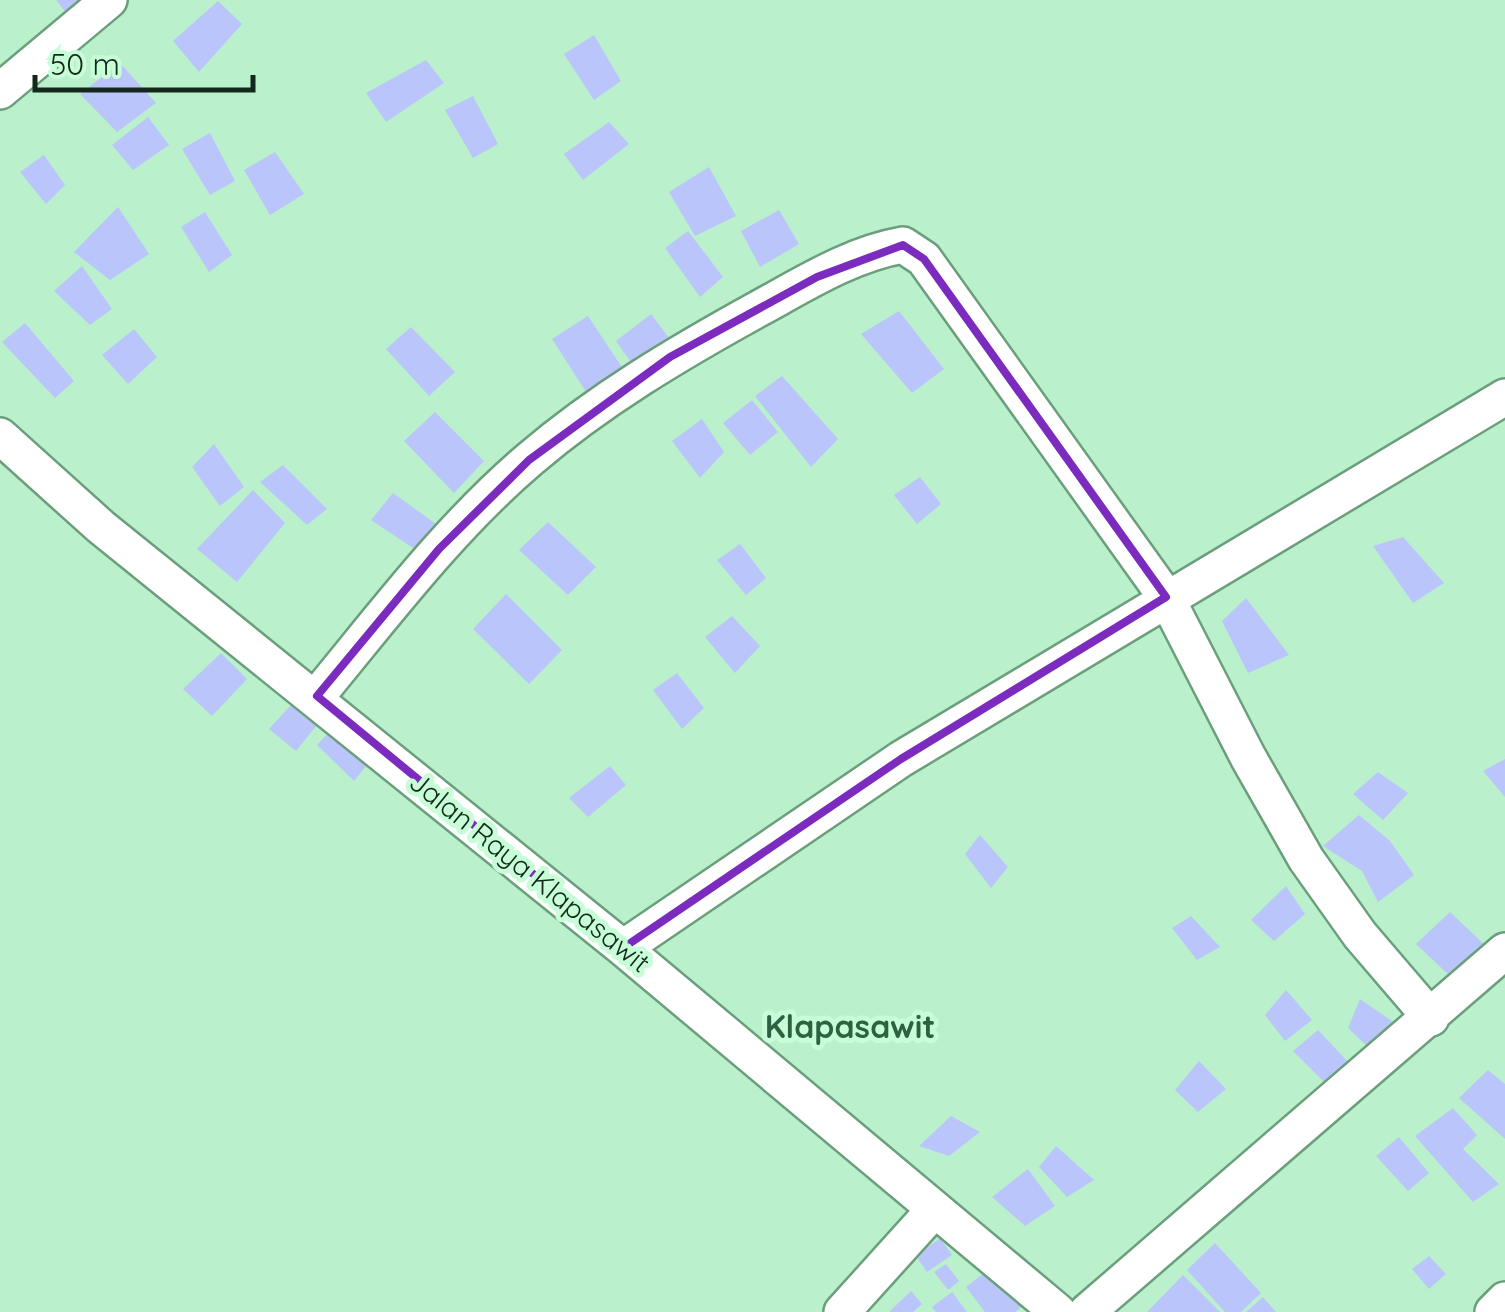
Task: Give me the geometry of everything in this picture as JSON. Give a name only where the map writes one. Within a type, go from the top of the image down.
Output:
[{"type":"street","points":[[0,91],[109,0]]},
{"type":"street","points":[[317,696],[439,549],[529,460],[670,357],[818,277],[876,249],[903,244],[924,259],[1166,597],[1306,859],[1360,934],[1431,1018]]},
{"type":"street","points":[[624,948],[901,760],[1166,597],[1306,520],[1505,397]]},
{"type":"street","name":"Jalan Raya Klapasawit","points":[[0,436],[100,527],[317,696],[1058,1312]]},
{"type":"street","points":[[1087,1312],[1505,951]]},
{"type":"street","points":[[842,1312],[935,1209]]},
{"type":"street","points":[[1493,1312],[1505,1300]]},
{"type":"highlighted area","points":[[903,245],[924,259],[1166,597],[901,759],[623,948],[317,696],[439,549],[529,460],[670,357],[817,277]]},
{"type":"building","points":[[56,0],[99,0],[74,23]]},
{"type":"building","points":[[218,1],[242,24],[199,72],[173,41]]},
{"type":"building","points":[[594,35],[621,81],[594,100],[564,54]]},
{"type":"building","points":[[426,60],[444,83],[386,122],[366,93]]},
{"type":"building","points":[[120,63],[156,103],[117,132],[80,94]]},
{"type":"building","points":[[473,96],[498,144],[473,158],[445,110]]},
{"type":"building","points":[[148,117],[169,145],[133,170],[112,145]]},
{"type":"building","points":[[609,122],[629,144],[583,180],[564,154]]},
{"type":"building","points":[[210,133],[235,181],[210,195],[182,149]]},
{"type":"building","points":[[275,152],[304,194],[270,215],[244,170]]},
{"type":"building","points":[[44,155],[65,185],[46,204],[20,172]]},
{"type":"building","points":[[709,167],[736,216],[695,236],[669,192]]},
{"type":"building","points":[[118,207],[149,254],[110,280],[74,252]]},
{"type":"building","points":[[779,210],[799,244],[760,267],[741,231]]},
{"type":"building","points":[[205,212],[232,255],[209,272],[181,227]]},
{"type":"building","points":[[688,231],[723,277],[700,297],[665,248]]},
{"type":"building","points":[[82,266],[112,309],[90,325],[54,291]]},
{"type":"building","points":[[899,311],[944,369],[912,393],[861,334]]},
{"type":"building","points":[[651,314],[672,342],[637,371],[616,341]]},
{"type":"building","points":[[588,316],[627,375],[592,401],[552,339]]},
{"type":"building","points":[[25,323],[74,381],[55,398],[2,342]]},
{"type":"building","points":[[411,327],[455,372],[429,396],[386,349]]},
{"type":"building","points":[[134,329],[157,357],[128,384],[102,355]]},
{"type":"building","points":[[782,376],[838,439],[811,467],[755,396]]},
{"type":"building","points":[[752,400],[778,432],[750,455],[723,423]]},
{"type":"building","points":[[435,412],[484,461],[454,493],[404,441]]},
{"type":"building","points":[[702,419],[724,452],[700,478],[672,441]]},
{"type":"building","points":[[214,444],[244,487],[220,506],[192,467]]},
{"type":"building","points":[[283,465],[327,509],[307,525],[260,482]]},
{"type":"building","points":[[920,477],[941,504],[917,524],[894,495]]},
{"type":"building","points":[[253,490],[285,523],[237,582],[197,549]]},
{"type":"building","points":[[393,493],[436,524],[416,550],[371,520]]},
{"type":"building","points":[[548,522],[596,567],[568,595],[519,550]]},
{"type":"building","points":[[1403,537],[1444,583],[1413,603],[1373,546]]},
{"type":"building","points":[[740,544],[766,578],[746,595],[717,560]]},
{"type":"building","points":[[506,594],[562,650],[529,684],[473,629]]},
{"type":"building","points":[[1246,598],[1289,655],[1248,673],[1222,621]]},
{"type":"building","points":[[732,616],[760,646],[735,673],[705,637]]},
{"type":"building","points":[[221,653],[247,679],[212,716],[183,689]]},
{"type":"building","points":[[677,673],[704,708],[682,729],[653,690]]},
{"type":"building","points":[[302,693],[325,715],[296,751],[269,729]]},
{"type":"building","points":[[338,723],[372,759],[354,781],[317,745]]},
{"type":"building","points":[[1505,759],[1505,797],[1483,771]]},
{"type":"building","points":[[610,766],[626,785],[588,817],[569,798]]},
{"type":"building","points":[[1378,772],[1408,793],[1383,820],[1353,794]]},
{"type":"building","points":[[1359,815],[1390,841],[1414,875],[1378,902],[1362,871],[1323,846]]},
{"type":"building","points":[[980,835],[1008,867],[991,888],[965,854]]},
{"type":"building","points":[[1286,886],[1305,914],[1274,941],[1251,920]]},
{"type":"building","points":[[1450,912],[1487,947],[1452,978],[1416,944]]},
{"type":"building","points":[[1191,916],[1220,947],[1197,960],[1172,928]]},
{"type":"building","points":[[1286,990],[1312,1020],[1285,1041],[1265,1015]]},
{"type":"building","points":[[1360,999],[1399,1026],[1372,1051],[1348,1028]]},
{"type":"building","points":[[1318,1030],[1351,1065],[1328,1086],[1293,1051]]},
{"type":"building","points":[[1199,1061],[1226,1089],[1198,1112],[1175,1090]]},
{"type":"building","points":[[1488,1070],[1505,1084],[1505,1139],[1459,1098]]},
{"type":"building","points":[[1453,1108],[1477,1135],[1463,1149],[1499,1184],[1473,1202],[1415,1136]]},
{"type":"building","points":[[951,1116],[980,1132],[949,1156],[919,1146]]},
{"type":"building","points":[[1399,1137],[1429,1173],[1408,1191],[1376,1156]]},
{"type":"building","points":[[1056,1146],[1094,1180],[1067,1197],[1039,1167]]},
{"type":"building","points":[[1028,1169],[1055,1206],[1025,1226],[992,1197]]},
{"type":"building","points":[[940,1238],[952,1255],[927,1272],[916,1256]]},
{"type":"building","points":[[1215,1243],[1261,1293],[1241,1312],[1225,1312],[1187,1270]]},
{"type":"building","points":[[1429,1256],[1446,1274],[1429,1289],[1412,1269]]},
{"type":"building","points":[[946,1264],[959,1281],[948,1290],[934,1272]]},
{"type":"building","points":[[992,1267],[1022,1306],[1015,1312],[985,1312],[966,1287]]},
{"type":"building","points":[[1183,1275],[1220,1312],[1147,1312]]},
{"type":"building","points":[[911,1291],[922,1304],[913,1312],[889,1312]]},
{"type":"building","points":[[952,1292],[967,1312],[936,1312],[932,1307]]},
{"type":"building","points":[[1263,1297],[1276,1312],[1246,1312]]},
{"type":"district","name":"Klapasawit","points":[[850,1027]]}]
